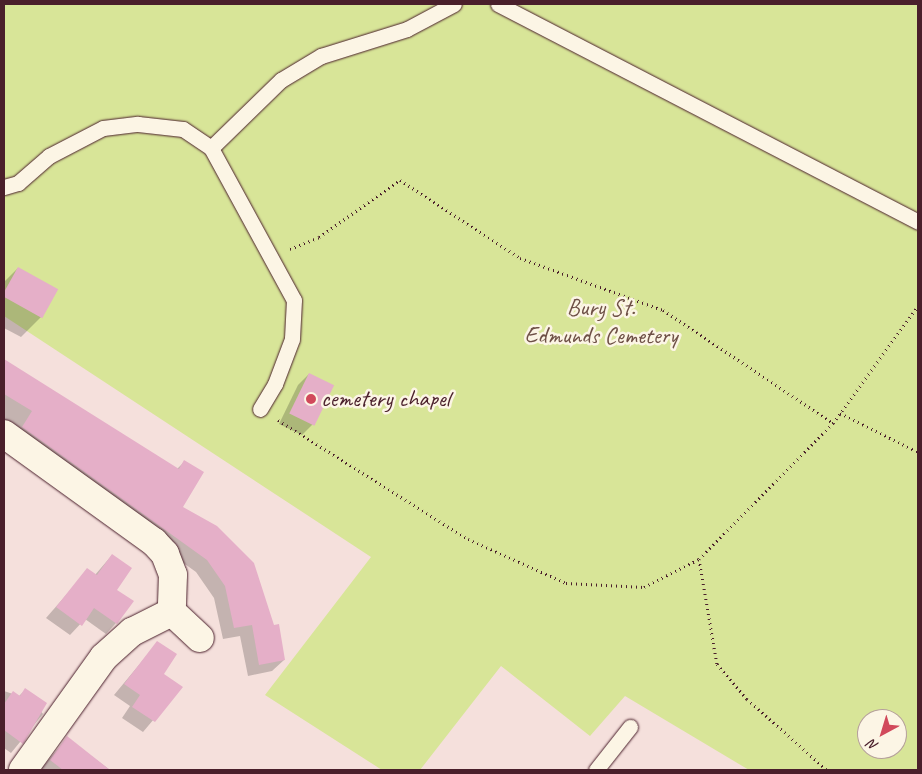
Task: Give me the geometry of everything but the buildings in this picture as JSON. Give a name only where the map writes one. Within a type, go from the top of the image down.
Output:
[{"type":"street","points":[[4,434],[154,542],[165,554],[173,575],[172,612],[200,638]]},
{"type":"street","points":[[23,770],[104,657],[132,632],[172,612]]},
{"type":"lane","points":[[211,148],[281,80],[320,56],[407,29],[454,4]]},
{"type":"lane","points":[[498,4],[918,222]]},
{"type":"lane","points":[[4,187],[18,183],[49,156],[103,128],[138,124],[183,128],[211,148],[273,256],[294,300],[292,338],[276,384],[260,409]]},
{"type":"lane","points":[[596,770],[630,726]]},
{"type":"path","points":[[273,256],[318,237],[400,180],[520,258],[663,310],[833,423]]},
{"type":"path","points":[[260,409],[468,539],[566,583],[644,587],[699,559],[833,423],[918,306]]},
{"type":"path","points":[[840,413],[918,452]]},
{"type":"path","points":[[699,559],[717,664],[747,699],[828,770]]},
{"type":"green space","name":"Bury St. Edmunds Cemetery","points":[[4,4],[918,4],[918,770],[749,770],[625,696],[590,736],[501,666],[420,770],[382,770],[265,695],[371,557],[4,316]]},
{"type":"place","name":"cemetery chapel","points":[[311,399]]}]
